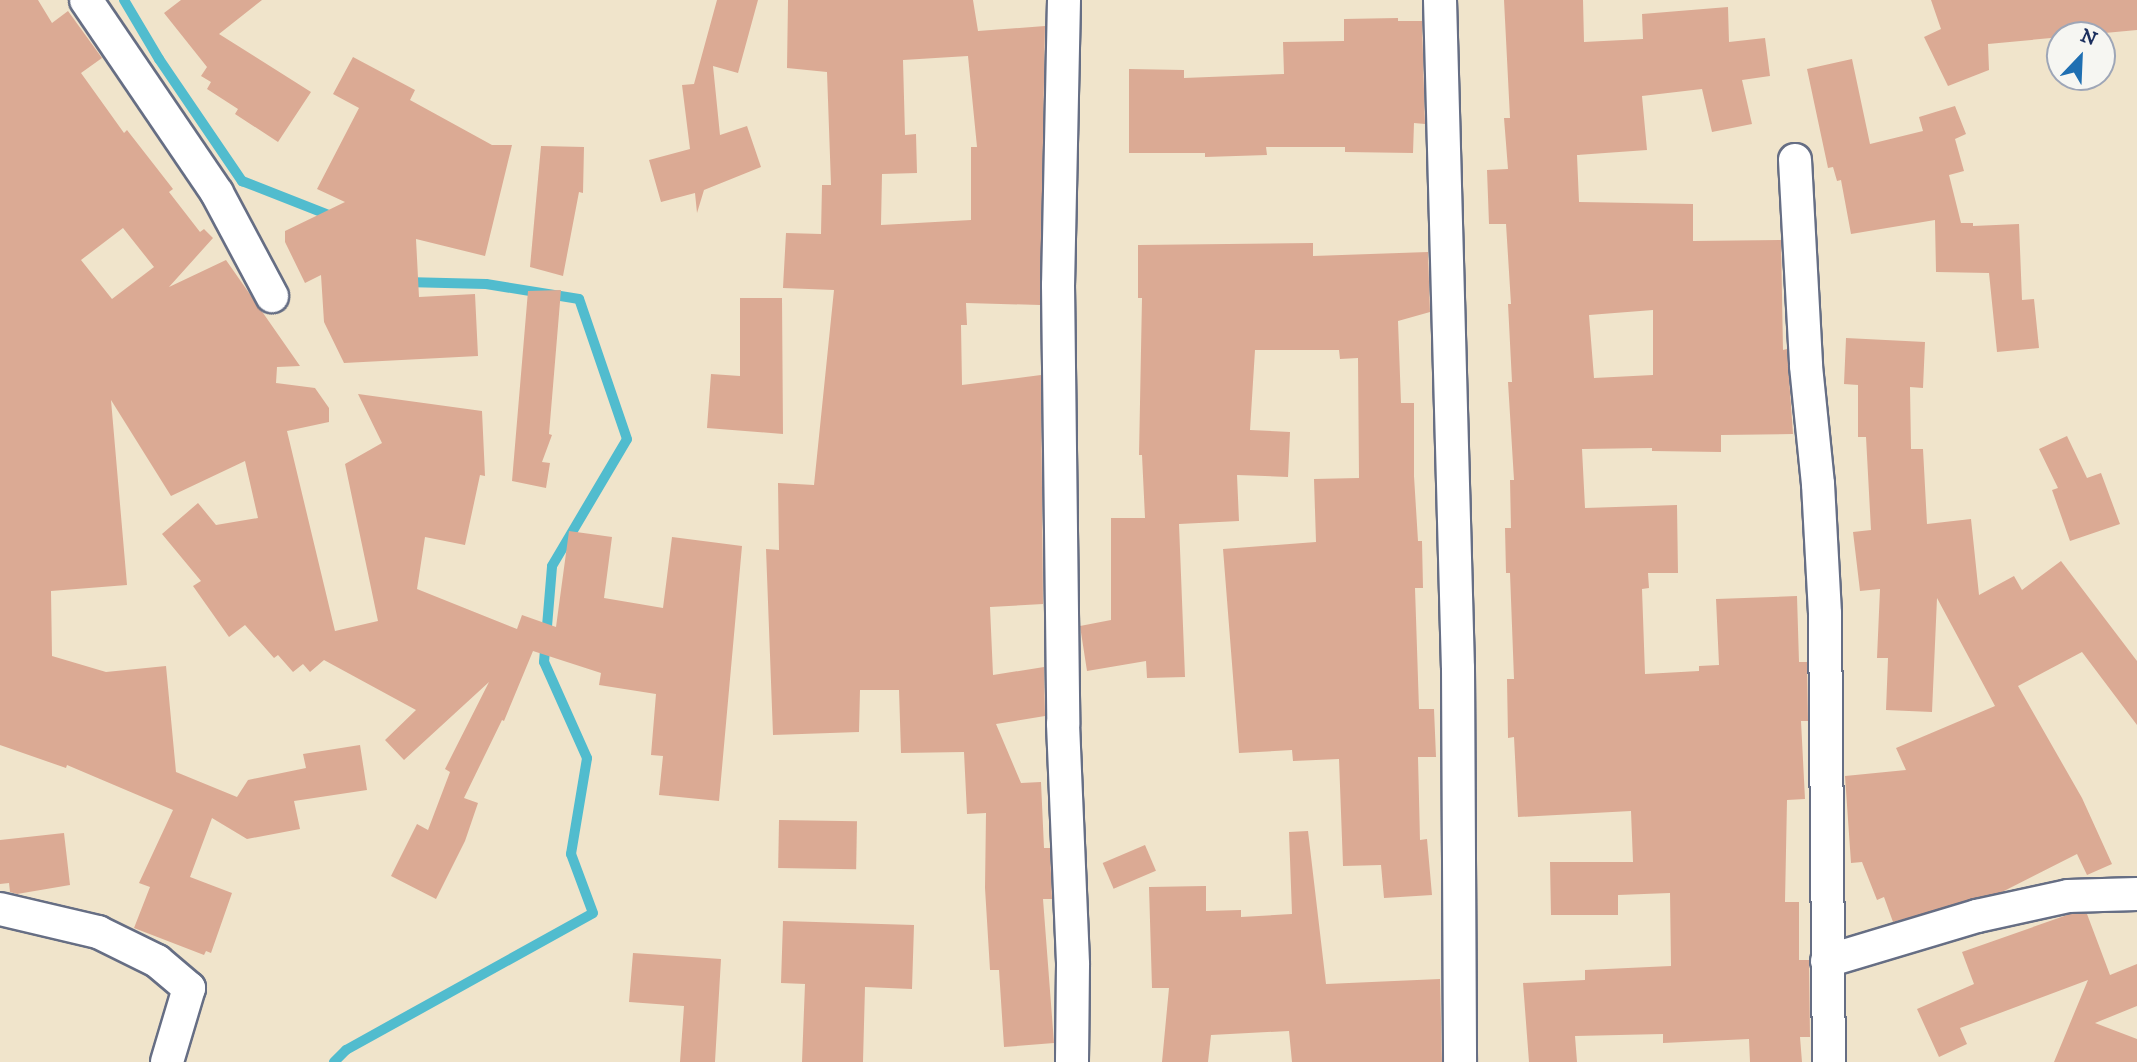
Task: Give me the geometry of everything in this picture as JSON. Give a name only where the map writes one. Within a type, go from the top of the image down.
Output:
[{"type":"street","points":[[86,0],[217,193],[272,296]]},
{"type":"street","points":[[1065,0],[1058,285],[1063,724],[1073,965],[1072,1062]]},
{"type":"street","points":[[1440,0],[1458,668],[1460,1062]]},
{"type":"street","points":[[1795,159],[1805,354],[1818,484],[1825,614],[1829,1062]]},
{"type":"street","points":[[1827,961],[1977,916],[2057,899],[2120,892],[2137,894]]},
{"type":"street","points":[[0,909],[98,932],[157,961],[189,988],[167,1062]]},
{"type":"building","points":[[0,0],[38,0],[52,23],[68,11],[102,58],[81,73],[124,133],[127,130],[173,189],[169,192],[200,232],[204,229],[213,238],[169,287],[226,260],[300,366],[277,367],[276,383],[315,388],[329,408],[329,422],[287,431],[335,631],[378,621],[345,464],[382,443],[358,394],[482,411],[485,476],[480,475],[465,545],[425,537],[417,589],[517,629],[522,615],[556,627],[569,531],[612,537],[604,598],[663,608],[672,537],[742,546],[719,801],[659,795],[663,756],[651,755],[656,694],[599,685],[601,673],[533,651],[504,721],[502,720],[464,798],[478,803],[465,841],[436,899],[391,876],[417,824],[428,830],[450,772],[445,769],[489,682],[404,760],[385,740],[416,710],[324,660],[310,672],[303,664],[293,672],[278,655],[274,658],[245,625],[229,637],[193,586],[201,581],[162,534],[198,503],[216,525],[258,518],[245,461],[171,496],[111,400],[127,585],[51,591],[52,656],[106,672],[166,666],[176,772],[237,797],[248,780],[306,768],[303,754],[360,745],[367,790],[294,801],[300,829],[247,839],[212,818],[190,877],[232,893],[211,953],[206,951],[204,955],[134,928],[150,887],[139,883],[173,810],[67,765],[66,768],[0,745]],"holes":[[[123,228],[154,267],[112,299],[81,260]]]},
{"type":"building","points":[[181,0],[262,0],[219,34],[311,92],[278,142],[235,114],[238,109],[207,89],[211,82],[201,76],[207,67],[164,13]]},
{"type":"building","points":[[717,0],[758,0],[738,73],[713,66],[720,135],[747,126],[761,167],[704,190],[697,213],[695,193],[661,202],[649,160],[690,149],[682,85],[694,84]]},
{"type":"building","points":[[788,0],[973,0],[978,31],[1045,26],[1040,305],[966,303],[967,325],[961,325],[962,385],[1041,375],[1043,604],[990,607],[993,675],[1044,667],[1045,716],[996,724],[1021,783],[1041,782],[1044,848],[1050,848],[1052,899],[1043,899],[1054,1043],[1004,1047],[999,970],[990,970],[985,888],[986,813],[967,814],[964,752],[901,753],[899,690],[860,690],[859,732],[773,735],[766,549],[779,550],[778,483],[814,485],[834,290],[783,288],[786,233],[821,234],[822,185],[831,185],[827,72],[787,68]],"holes":[[[968,56],[977,147],[971,147],[971,220],[881,225],[882,174],[917,173],[916,134],[905,135],[903,60]]]},
{"type":"building","points":[[1504,0],[1583,0],[1584,42],[1643,39],[1642,14],[1728,7],[1729,42],[1765,38],[1770,76],[1742,80],[1752,124],[1712,132],[1702,89],[1642,96],[1647,150],[1577,155],[1579,202],[1693,204],[1693,241],[1781,240],[1783,350],[1787,349],[1793,434],[1721,435],[1721,452],[1652,451],[1652,448],[1582,449],[1585,508],[1677,505],[1678,573],[1648,573],[1649,588],[1642,589],[1645,674],[1699,671],[1699,666],[1719,665],[1716,599],[1797,596],[1799,662],[1807,662],[1808,721],[1801,721],[1805,799],[1787,800],[1785,902],[1799,902],[1799,960],[1809,960],[1810,1037],[1800,1037],[1802,1062],[1750,1062],[1749,1039],[1663,1043],[1663,1034],[1575,1036],[1577,1062],[1529,1062],[1523,983],[1585,980],[1585,970],[1671,966],[1670,893],[1618,895],[1618,915],[1551,915],[1550,862],[1633,862],[1631,811],[1518,817],[1514,737],[1508,738],[1507,679],[1514,679],[1510,573],[1506,573],[1505,528],[1511,528],[1510,480],[1514,480],[1508,382],[1512,382],[1508,304],[1511,304],[1506,224],[1489,224],[1487,170],[1508,169],[1504,118],[1510,118]],"holes":[[[1653,310],[1653,375],[1594,378],[1589,315]]]},
{"type":"building","points":[[1931,0],[2137,0],[2137,30],[2116,32],[2116,21],[2046,21],[2046,39],[1988,44],[1989,70],[1948,86],[1924,37],[1941,29]]},
{"type":"building","points":[[1398,18],[1398,21],[1422,21],[1425,124],[1414,123],[1413,153],[1345,152],[1345,147],[1266,147],[1267,155],[1205,157],[1205,153],[1129,153],[1129,69],[1184,70],[1184,78],[1284,74],[1283,42],[1344,41],[1344,19]]},
{"type":"building","points":[[353,57],[415,90],[410,100],[492,145],[512,145],[485,256],[416,239],[419,297],[475,294],[478,356],[344,363],[324,322],[321,275],[305,283],[285,242],[285,231],[345,202],[317,189],[359,108],[333,94]]},
{"type":"building","points":[[1852,59],[1870,144],[1923,131],[1919,117],[1955,106],[1966,134],[1955,139],[1964,171],[1949,175],[1961,223],[1973,223],[1973,226],[2019,224],[2022,300],[2034,299],[2039,348],[1997,352],[1989,273],[1936,272],[1935,220],[1851,234],[1841,180],[1837,181],[1833,167],[1828,168],[1807,69]]},
{"type":"building","points":[[541,146],[584,147],[583,193],[579,192],[563,276],[530,267]]},
{"type":"building","points":[[1313,243],[1313,256],[1428,252],[1430,312],[1398,321],[1401,403],[1414,403],[1414,476],[1418,541],[1422,541],[1423,588],[1415,588],[1419,709],[1434,709],[1436,757],[1418,757],[1420,840],[1427,839],[1432,895],[1384,898],[1381,865],[1343,866],[1339,759],[1293,761],[1292,750],[1239,753],[1223,549],[1316,542],[1314,479],[1359,478],[1358,358],[1340,359],[1339,350],[1255,350],[1250,430],[1290,432],[1288,477],[1237,475],[1239,521],[1179,524],[1185,677],[1147,678],[1146,661],[1087,671],[1080,626],[1111,620],[1111,518],[1145,518],[1142,455],[1139,455],[1142,298],[1138,298],[1138,245]]},
{"type":"building","points":[[561,290],[549,434],[552,435],[542,462],[550,463],[546,488],[512,481],[528,291]]},
{"type":"building","points":[[740,298],[782,298],[783,434],[707,428],[711,374],[740,376]]},
{"type":"building","points":[[1846,338],[1925,342],[1923,388],[1910,387],[1911,449],[1923,449],[1927,524],[1971,519],[1979,595],[2014,576],[2022,590],[2061,561],[2137,661],[2137,725],[2082,652],[2018,686],[2082,798],[2112,864],[2087,875],[2077,854],[2002,892],[1893,922],[1884,897],[1877,900],[1862,862],[1851,863],[1845,776],[1906,770],[1896,748],[1995,706],[1937,598],[1932,712],[1886,710],[1888,658],[1877,658],[1880,589],[1860,591],[1853,532],[1871,530],[1866,437],[1858,437],[1858,385],[1844,384]]},
{"type":"building","points":[[2067,436],[2087,478],[2101,473],[2120,524],[2070,541],[2052,490],[2058,488],[2039,449]]},
{"type":"building","points":[[779,820],[857,821],[856,869],[778,868]]},
{"type":"building","points":[[1308,831],[1326,984],[1440,979],[1442,1062],[1292,1062],[1289,1031],[1211,1035],[1208,1062],[1162,1062],[1169,988],[1152,988],[1149,887],[1206,886],[1206,911],[1241,910],[1241,917],[1292,914],[1289,832]]},
{"type":"building","points":[[64,833],[70,885],[17,894],[10,892],[9,883],[0,884],[0,840]]},
{"type":"building","points":[[1145,845],[1156,871],[1114,889],[1103,863]]},
{"type":"building","points":[[2070,914],[2087,914],[2110,975],[2137,964],[2137,1006],[2095,1023],[2137,1039],[2137,1062],[2054,1062],[2088,980],[1960,1028],[1967,1044],[1939,1057],[1917,1009],[1974,984],[1962,952]]},
{"type":"building","points":[[783,921],[914,925],[912,989],[865,987],[863,1062],[802,1062],[805,984],[781,983]]},
{"type":"building","points":[[633,953],[721,959],[715,1062],[680,1062],[684,1006],[629,1002]]},
{"type":"waterway","points":[[124,0],[159,59],[242,181],[334,217]]},
{"type":"waterway","points":[[334,1062],[346,1050],[593,913],[571,854],[587,758],[544,662],[552,566],[627,439],[579,299],[486,284],[405,282]]}]
